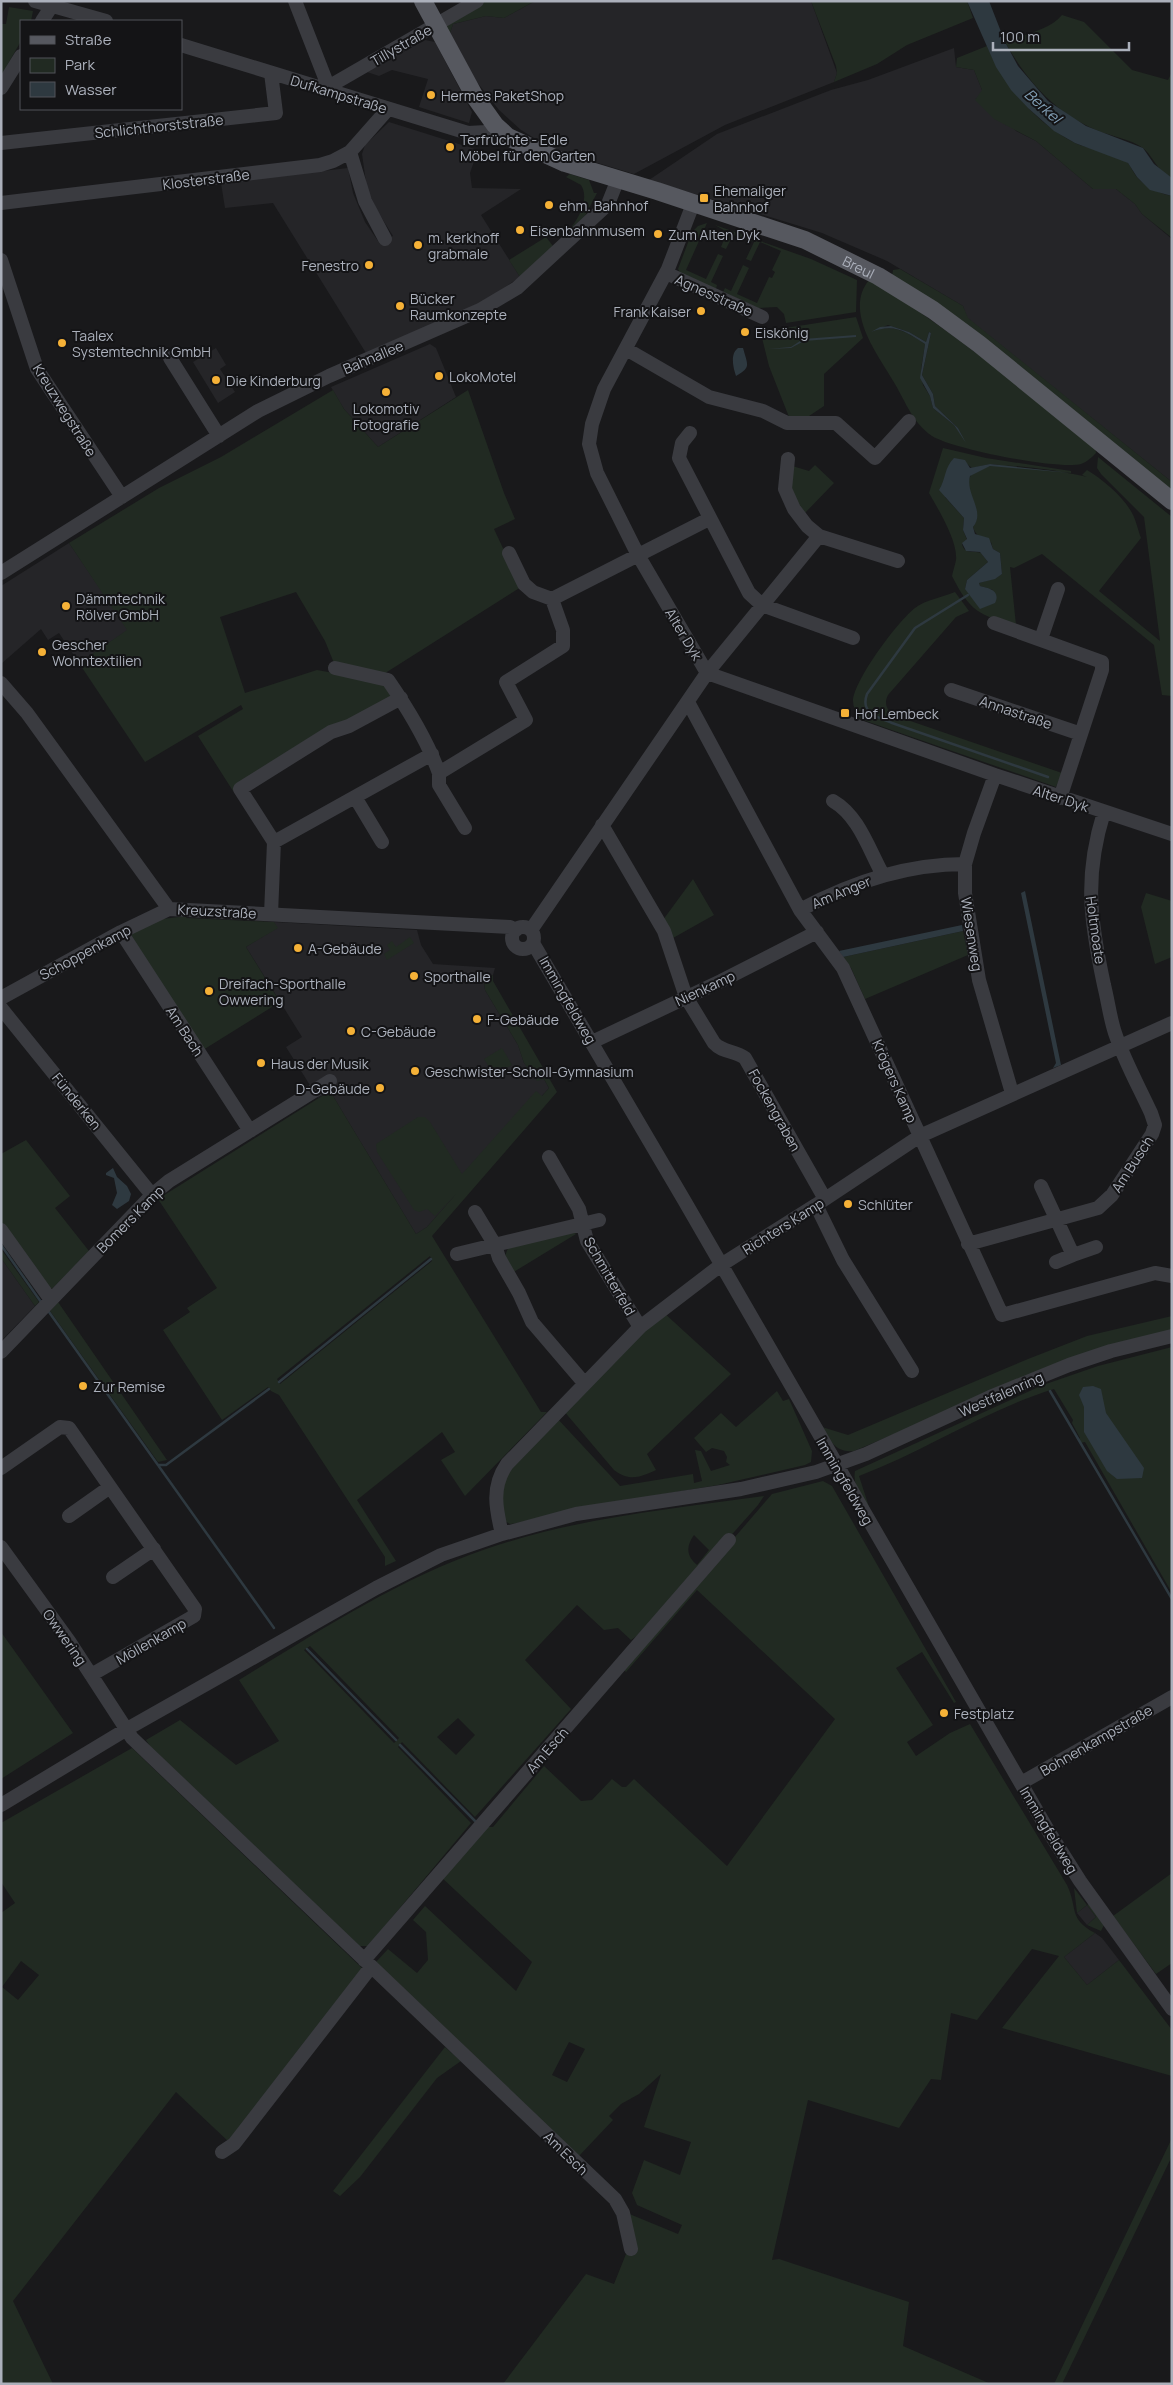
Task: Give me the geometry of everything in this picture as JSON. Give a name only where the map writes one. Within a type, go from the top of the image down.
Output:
[{"type":"main road","name":"Breul","points":[[423,1],[461,74],[496,125],[508,137],[524,146],[565,163],[805,240],[873,273],[933,310],[1172,501]]},
{"type":"street","points":[[35,1],[55,3],[103,20]]},
{"type":"street","points":[[296,1],[325,78],[327,90]]},
{"type":"street","name":"Tillystraße","points":[[327,90],[335,83],[477,1]]},
{"type":"street","points":[[43,20],[55,3]]},
{"type":"street","name":"Dufkampstraße","points":[[182,45],[468,133],[486,132],[496,125]]},
{"type":"street","points":[[1,88],[20,58]]},
{"type":"street","name":"Schlichthorststraße","points":[[1,143],[276,113],[271,73]]},
{"type":"street","name":"Klosterstraße","points":[[1,203],[320,165],[342,158],[350,152],[386,114],[388,109]]},
{"type":"street","points":[[350,152],[365,201],[385,239]]},
{"type":"street","name":"Bahnallee","points":[[1,573],[258,412],[312,384],[480,310],[517,288],[608,204],[618,179]]},
{"type":"street","name":"Alter Dyk","points":[[693,204],[666,273],[597,405],[589,444],[597,473],[638,555],[707,673],[1060,798],[1172,834]]},
{"type":"street","name":"Kreuzwegstraße","points":[[1,260],[36,369],[122,497]]},
{"type":"street","name":"Agnesstraße","points":[[666,273],[762,316]]},
{"type":"street","points":[[626,349],[709,397],[762,412],[787,423],[836,423],[875,458],[909,421]]},
{"type":"street","points":[[170,358],[219,436]]},
{"type":"street","points":[[690,433],[682,443],[679,458],[749,593],[762,605],[853,638]]},
{"type":"street","points":[[788,459],[784,481],[787,497],[798,516],[819,536],[898,561]]},
{"type":"street","points":[[509,553],[524,584],[533,592],[552,599],[709,519]]},
{"type":"street","points":[[532,937],[522,927],[516,930],[513,940],[516,946],[526,948],[602,824],[707,673],[819,536]]},
{"type":"street","points":[[1041,639],[1058,589]]},
{"type":"street","points":[[439,773],[526,720],[506,682],[563,646],[563,630],[552,599]]},
{"type":"street","points":[[994,623],[1102,662],[1102,670],[1060,798]]},
{"type":"street","points":[[335,668],[388,680],[401,698],[432,754],[439,773],[439,784],[464,828]]},
{"type":"street","name":"Kreuzstraße","points":[[1,683],[27,713],[169,909],[510,928],[516,930]]},
{"type":"street","name":"Annastraße","points":[[951,690],[1081,734]]},
{"type":"street","points":[[271,914],[274,842],[240,789],[331,732],[349,726],[401,698]]},
{"type":"street","name":"Krögers Kamp","points":[[688,702],[800,910],[844,968],[968,1244],[1002,1315],[1155,1273],[1172,1276]]},
{"type":"street","points":[[274,842],[432,754]]},
{"type":"street","name":"Wiesenweg","points":[[995,775],[965,864],[964,893],[979,980],[1012,1093]]},
{"type":"street","points":[[355,797],[382,842]]},
{"type":"street","name":"Am Anger","points":[[833,801],[843,807],[855,822],[883,875]]},
{"type":"street","name":"Holtmoate","points":[[1104,812],[1095,842],[1091,869],[1091,914],[1097,955],[1115,1034],[1122,1047]]},
{"type":"street","name":"Fockengraben","points":[[602,824],[669,940],[686,997],[718,1048],[739,1053],[745,1058],[821,1202],[843,1260],[912,1371]]},
{"type":"street","name":"Am Anger","points":[[800,910],[834,892],[883,875],[940,864],[965,864]]},
{"type":"street","name":"Schoppenkamp","points":[[1,998],[121,932],[169,909]]},
{"type":"street","name":"Am Bach","points":[[121,932],[250,1131]]},
{"type":"street","name":"Nienkamp","points":[[592,1042],[817,932]]},
{"type":"street","name":"Immingfeldweg","points":[[532,937],[1021,1783],[1080,1881],[1172,2009]]},
{"type":"street","name":"Fünderken","points":[[1,1008],[152,1195]]},
{"type":"street","name":"Richters Kamp","points":[[502,1534],[495,1494],[503,1470],[640,1327],[721,1265],[821,1202],[920,1136],[1012,1093],[1122,1047],[1172,1023]]},
{"type":"street","name":"Am Busch","points":[[968,1244],[1098,1208],[1107,1201],[1152,1134],[1155,1125],[1122,1047]]},
{"type":"street","name":"Bomers Kamp","points":[[2,1350],[152,1195],[169,1181],[330,1080]]},
{"type":"street","name":"Schmitterfeld","points":[[550,1157],[579,1210],[587,1240],[640,1327]]},
{"type":"street","points":[[1040,1186],[1073,1255]]},
{"type":"street","points":[[475,1212],[520,1293],[532,1322],[585,1384]]},
{"type":"street","name":"Schmitterfeld","points":[[457,1254],[599,1220]]},
{"type":"street","points":[[1,1230],[51,1300]]},
{"type":"street","points":[[1056,1262],[1096,1247]]},
{"type":"street","name":"Westfalenring","points":[[1,1805],[127,1729],[376,1588],[441,1556],[502,1534],[576,1514],[741,1489],[836,1465],[1069,1365],[1111,1351],[1172,1336]]},
{"type":"street","name":"Möllenkamp","points":[[1,1468],[60,1427],[69,1428],[195,1609],[194,1616],[91,1675]]},
{"type":"street","points":[[69,1516],[110,1487]]},
{"type":"street","name":"Am Esch","points":[[222,2152],[234,2144],[367,1964],[730,1540]]},
{"type":"street","name":"Owwering","points":[[1,1547],[127,1729]]},
{"type":"street","points":[[113,1577],[154,1549]]},
{"type":"street","name":"Bohnenkampstraße","points":[[1021,1783],[1172,1697]]},
{"type":"street","name":"Am Esch","points":[[127,1729],[132,1738],[367,1964],[616,2199],[623,2213],[631,2249]]},
{"type":"shaded area","points":[[535,1],[811,1],[837,73],[834,82],[725,125],[634,174],[552,149],[521,130],[499,110],[476,81],[450,33],[453,24],[486,16],[504,18]]},
{"type":"shaded area","points":[[425,40],[435,42],[472,112],[469,123],[419,107],[428,79],[392,70],[379,76],[367,72]]},
{"type":"shaded area","points":[[954,48],[956,67],[974,70],[982,90],[1016,131],[1036,141],[1093,189],[1116,189],[1172,239],[1172,482],[967,318],[963,306],[887,261],[822,233],[649,180],[717,134],[831,90],[868,80]]},
{"type":"shaded area","points":[[389,122],[478,150],[470,173],[472,188],[521,189],[481,215],[520,277],[481,303],[366,353],[273,203],[225,208],[221,183],[348,168],[353,193],[365,222],[380,244],[393,236],[378,212],[367,189],[362,154],[365,145]]},
{"type":"shaded area","points":[[430,344],[436,348],[456,397],[378,447],[344,409],[331,387]]},
{"type":"shaded area","name":"Die Kinderburg","points":[[216,348],[226,365],[220,369],[235,392],[218,403],[193,362]]},
{"type":"shaded area","points":[[69,543],[128,630],[79,663],[59,633],[48,640],[41,629],[1,664],[1,586]]},
{"type":"shaded area","name":"Geschwister-Scholl-Gymnasium","points":[[274,922],[417,930],[421,945],[433,964],[495,968],[493,975],[484,980],[485,990],[518,1045],[524,1063],[544,1079],[549,1088],[427,1227],[416,1234],[330,1091],[318,1098],[286,1047],[302,1037],[246,947],[277,928]]},
{"type":"shaded area","points":[[1,1258],[35,1306],[2,1340],[1,1340]]},
{"type":"shaded area","points":[[1087,1905],[1096,1917],[1087,1925],[1077,1913]]},
{"type":"shaded area","points":[[1095,1933],[1102,1938],[1119,1960],[1087,1985],[1064,1957]]},
{"type":"green space","points":[[484,1],[535,1],[504,18],[486,16],[453,24],[450,33],[446,27],[452,19]]},
{"type":"green space","points":[[811,1],[967,1],[973,18],[907,45],[877,64],[834,82],[837,73],[836,66]]},
{"type":"green space","points":[[9,7],[33,11],[31,20],[20,20],[20,43],[1,76],[1,24],[6,24]]},
{"type":"green space","points":[[1062,15],[1084,22],[1132,70],[1168,80],[1172,72],[1172,178],[1158,167],[1143,148],[1127,140],[1096,130],[1067,114],[1043,94],[1023,70],[1005,42],[1050,25]]},
{"type":"green space","points":[[987,46],[1002,75],[1022,102],[1047,125],[1075,143],[1123,160],[1128,163],[1143,183],[1157,191],[1172,196],[1172,238],[1142,214],[1135,204],[1116,189],[1093,189],[1036,141],[994,119],[975,100],[982,90],[974,70],[956,67],[957,58]]},
{"type":"green space","points":[[570,174],[589,180],[594,193],[597,193],[585,216],[569,230],[576,221],[584,203],[581,185],[566,177]]},
{"type":"green space","points":[[707,223],[686,270],[706,279],[718,254],[723,256],[711,282],[717,285],[716,289],[680,273],[678,269],[692,232],[698,226]]},
{"type":"green space","points":[[715,225],[811,259],[857,280],[856,312],[786,323],[784,314],[777,307],[758,308],[723,292],[725,288],[731,291],[743,265],[749,268],[737,294],[757,303],[769,277],[772,278],[775,272],[772,270],[781,251],[760,242],[751,261],[746,259],[754,242],[733,235],[726,249],[721,247],[727,232]]},
{"type":"green space","points":[[546,237],[553,246],[520,277],[509,260]]},
{"type":"green space","points":[[900,269],[963,306],[968,318],[1172,482],[1172,491],[892,277],[893,270]]},
{"type":"green space","points":[[869,280],[928,318],[985,359],[1095,447],[1096,453],[1081,464],[1051,464],[982,452],[961,447],[932,436],[915,419],[866,334],[860,306],[862,293]],"holes":[[[888,325],[909,332],[926,342],[929,332],[931,333],[922,375],[933,394],[935,406],[958,428],[962,436],[954,425],[933,408],[930,396],[923,385],[921,369],[925,344],[900,330],[886,328],[871,332]]]},
{"type":"green space","points":[[856,317],[863,338],[824,374],[824,406],[803,420],[789,417],[769,366],[762,338],[777,335],[785,328]]},
{"type":"green space","points":[[333,390],[344,409],[378,447],[468,390],[515,519],[494,529],[521,587],[379,677],[368,673],[327,666],[334,663],[325,641],[296,592],[220,617],[245,693],[317,670],[367,679],[392,688],[393,698],[327,730],[233,791],[198,736],[243,709],[241,705],[145,762],[79,663],[127,630],[69,543],[159,488],[221,457]]},
{"type":"green space","points":[[943,448],[986,458],[1071,471],[1071,473],[1060,472],[1087,477],[1082,475],[1087,470],[1112,488],[1132,513],[1141,538],[1099,591],[1160,641],[1144,517],[1101,474],[1097,468],[1098,457],[1172,517],[1172,696],[1162,695],[1154,645],[1042,554],[1014,568],[1010,567],[1016,625],[984,615],[970,604],[952,576],[956,560],[954,544],[947,525],[929,493]],"holes":[[[966,463],[972,468],[990,464],[1004,466],[990,466],[981,469],[974,472],[969,480],[970,492],[977,515],[973,527],[974,530],[991,542],[993,549],[1000,553],[1002,574],[996,578],[979,583],[980,586],[993,590],[965,589],[967,580],[988,562],[981,553],[967,551],[963,547],[962,544],[967,540],[963,530],[964,518],[945,497],[946,477]]]},
{"type":"green space","points":[[789,465],[809,471],[815,465],[834,483],[804,514],[792,492]]},
{"type":"green space","points":[[955,592],[969,611],[956,617],[888,695],[886,701],[887,708],[893,715],[1062,773],[1056,787],[860,719],[856,712],[853,701],[861,679],[898,625],[919,605]]},
{"type":"green space","points":[[693,879],[714,915],[673,938],[663,920]]},
{"type":"green space","points":[[1146,893],[1172,901],[1172,957],[1155,964],[1141,907]]},
{"type":"green space","points":[[187,916],[186,918],[274,922],[278,928],[246,947],[280,1002],[203,1050],[130,934],[162,919]]},
{"type":"green space","points":[[963,931],[968,955],[865,999],[851,968],[843,957]]},
{"type":"green space","points":[[410,937],[414,943],[387,960],[384,954],[390,950],[387,945],[392,941],[396,947]]},
{"type":"green space","points":[[493,975],[493,981],[557,1092],[432,1236],[541,1412],[547,1412],[465,1496],[441,1460],[455,1452],[442,1432],[357,1500],[396,1561],[385,1566],[385,1557],[279,1395],[268,1387],[222,1420],[163,1330],[190,1312],[187,1308],[217,1288],[158,1199],[330,1091],[416,1234],[427,1227],[456,1194],[435,1216],[427,1209],[419,1212],[414,1210],[377,1152],[376,1144],[418,1117],[425,1117],[462,1174],[536,1091],[542,1096],[549,1088],[544,1079],[537,1081],[524,1063],[518,1045],[485,990],[484,980]],"holes":[[[430,1256],[432,1261],[280,1384],[277,1379]]]},
{"type":"green space","points":[[502,1048],[512,1065],[494,1075],[484,1059]]},
{"type":"green space","points":[[26,1140],[70,1196],[55,1208],[89,1251],[53,1288],[49,1289],[1,1225],[1,1154]]},
{"type":"green space","points":[[571,1229],[576,1234],[512,1273],[505,1256],[508,1248]]},
{"type":"green space","points":[[1,1249],[39,1302],[35,1306],[1,1258]]},
{"type":"green space","points":[[58,1302],[167,1460],[158,1462],[50,1311]]},
{"type":"green space","points":[[663,1312],[731,1374],[647,1454],[656,1470],[635,1477],[625,1476],[614,1470],[563,1410]]},
{"type":"green space","points":[[1172,1316],[1172,1332],[949,1411],[854,1451],[843,1450],[834,1445],[822,1427],[848,1435],[1087,1336]]},
{"type":"green space","points":[[1172,1347],[1172,1593],[1085,1442],[1080,1443],[1078,1440],[1080,1438],[1072,1423],[1073,1420],[1054,1389],[1004,1408],[908,1455],[859,1476],[871,1513],[859,1493],[855,1482],[855,1471],[1043,1385],[1098,1366]]},
{"type":"green space","points":[[777,1391],[783,1401],[789,1399],[812,1451],[811,1462],[805,1465],[718,1485],[610,1503],[517,1523],[510,1524],[503,1520],[502,1479],[556,1417],[620,1486],[693,1474],[694,1483],[702,1481],[695,1450],[701,1451],[711,1471],[730,1465],[726,1462],[727,1457],[724,1451],[712,1448],[706,1452],[694,1438],[721,1413],[736,1427]]},
{"type":"green space","points":[[823,1481],[832,1486],[956,1702],[954,1703],[922,1652],[896,1668],[933,1725],[907,1742],[916,1756],[950,1733],[970,1724],[1067,1885],[1077,1918],[1086,1928],[1095,1933],[1064,1957],[1087,1985],[1119,1960],[1172,2030],[1172,2076],[1002,2028],[1059,1956],[1032,1949],[977,2020],[951,2013],[941,2080],[931,2079],[899,2128],[808,2100],[772,2260],[779,2259],[909,2302],[903,2346],[991,2384],[503,2384],[586,2274],[614,2284],[628,2249],[627,2213],[678,2234],[682,2225],[637,2205],[632,2193],[644,2160],[680,2175],[691,2142],[644,2127],[661,2074],[639,2094],[621,2104],[609,2116],[613,2120],[579,2156],[376,1962],[388,1949],[417,1973],[428,1960],[426,1932],[413,1920],[425,1906],[516,1991],[532,1962],[440,1876],[484,1827],[493,1827],[544,1766],[581,1801],[592,1800],[612,1779],[622,1787],[626,1787],[634,1779],[727,1866],[835,1719],[697,1590],[626,1672],[622,1668],[772,1494]],"holes":[[[569,2042],[585,2049],[567,2082],[552,2075]]]},
{"type":"green space","points":[[764,1496],[650,1627],[631,1640],[618,1628],[604,1630],[577,1605],[525,1660],[571,1709],[475,1817],[402,1742],[398,1747],[471,1823],[368,1946],[359,1946],[150,1746],[146,1740],[180,1720],[236,1765],[279,1741],[239,1680],[329,1625],[421,1575],[486,1549],[554,1529],[659,1510]],"holes":[[[694,1535],[709,1550],[697,1565],[693,1562],[688,1551]],[[310,1646],[399,1738],[394,1743],[304,1650]],[[458,1718],[475,1735],[456,1755],[437,1737]]]},
{"type":"green space","points":[[1,1632],[73,1733],[1,1779]]},
{"type":"green space","points":[[132,1748],[364,1970],[230,2143],[176,2092],[13,2301],[53,2384],[1,2384],[1,1913],[15,1903],[1,1882],[1,1823]],"holes":[[[21,1961],[39,1975],[18,2000],[2,1987]]]},
{"type":"green space","points":[[1172,1873],[1172,1963],[1156,1974],[1113,1916]]},
{"type":"green space","points":[[1074,1888],[1087,1905],[1077,1913]]},
{"type":"green space","points":[[1090,1903],[1105,1923],[1101,1931],[1087,1925],[1096,1917],[1087,1905]]},
{"type":"green space","points":[[445,2047],[461,2061],[437,2078],[360,2177],[340,2196],[333,2191]]},
{"type":"green space","points":[[1172,2138],[1172,2156],[1062,2384],[1054,2384]]},
{"type":"water","name":"Berkel","points":[[967,1],[989,1],[1005,42],[1018,66],[1048,101],[1086,126],[1143,148],[1154,164],[1172,178],[1172,196],[1150,190],[1137,177],[1128,163],[1075,143],[1054,131],[1028,108],[1011,90],[996,67]]},
{"type":"water","points":[[891,326],[909,332],[926,342],[929,332],[931,333],[922,375],[933,394],[935,406],[958,428],[966,443],[954,425],[933,408],[930,396],[920,378],[925,344],[905,332],[893,328],[879,329],[871,332],[880,327]]},
{"type":"water","points":[[856,335],[856,337],[804,341],[791,348],[768,349],[791,347],[803,339]]},
{"type":"water","points":[[738,348],[743,348],[747,365],[736,376],[733,357]]},
{"type":"water","points":[[954,458],[965,460],[970,468],[990,464],[1071,473],[990,466],[970,476],[970,489],[977,515],[973,527],[975,534],[989,538],[993,549],[1000,553],[1002,574],[995,579],[979,583],[980,586],[993,591],[996,596],[995,603],[980,609],[965,589],[967,580],[988,562],[980,552],[966,551],[962,543],[967,539],[963,530],[964,518],[939,490],[948,466]]},
{"type":"water","points":[[1025,891],[1061,1065],[1053,1068],[1056,1063],[1021,893]]},
{"type":"water","points":[[962,925],[963,931],[843,957],[839,951]]},
{"type":"water","points":[[113,1168],[117,1177],[127,1186],[131,1194],[129,1201],[117,1209],[112,1205],[117,1193],[114,1178],[106,1175]]},
{"type":"water","points":[[1093,1386],[1101,1389],[1106,1413],[1144,1468],[1142,1478],[1117,1479],[1107,1471],[1084,1432],[1084,1407],[1079,1395],[1083,1387]]},
{"type":"waterway","points":[[968,595],[915,628],[867,694],[866,706],[871,713],[886,721],[1048,777]]},
{"type":"waterway","points":[[1,1245],[41,1302]]},
{"type":"waterway","points":[[279,1382],[431,1259]]},
{"type":"waterway","points":[[49,1312],[274,1628]]},
{"type":"waterway","points":[[158,1465],[166,1465],[269,1389]]},
{"type":"waterway","points":[[1050,1391],[1172,1599]]},
{"type":"waterway","points":[[307,1649],[396,1740]]},
{"type":"waterway","points":[[400,1745],[477,1823]]},
{"type":"place","name":"Hermes PaketShop","points":[[431,95]]},
{"type":"place","name":"Terfrüchte - Edle Möbel für den Garten","points":[[450,147]]},
{"type":"place","name":"Ehemaliger Bahnhof","points":[[704,198]]},
{"type":"place","name":"ehm. Bahnhof","points":[[549,205]]},
{"type":"place","name":"Eisenbahnmusem","points":[[520,230]]},
{"type":"place","name":"Zum Alten Dyk","points":[[658,234]]},
{"type":"place","name":"m. kerkhoff grabmale","points":[[418,245]]},
{"type":"place","name":"Fenestro","points":[[369,265]]},
{"type":"place","name":"Bücker Raumkonzepte","points":[[400,306]]},
{"type":"place","name":"Frank Kaiser","points":[[701,311]]},
{"type":"place","name":"Eiskönig","points":[[745,332]]},
{"type":"place","name":"Taalex Systemtechnik GmbH","points":[[62,343]]},
{"type":"place","name":"LokoMotel","points":[[439,376]]},
{"type":"place","name":"Die Kinderburg","points":[[216,380]]},
{"type":"place","name":"Lokomotiv Fotografie","points":[[386,392]]},
{"type":"place","name":"Dämmtechnik Rölver GmbH","points":[[66,606]]},
{"type":"place","name":"Gescher Wohntextilien","points":[[42,652]]},
{"type":"place","name":"Hof Lembeck","points":[[845,713]]},
{"type":"place","name":"A-Gebäude","points":[[298,948]]},
{"type":"place","name":"Sporthalle","points":[[414,976]]},
{"type":"place","name":"Dreifach-Sporthalle Owwering","points":[[209,991]]},
{"type":"place","name":"F-Gebäude","points":[[477,1019]]},
{"type":"place","name":"C-Gebäude","points":[[351,1031]]},
{"type":"place","name":"Haus der Musik","points":[[261,1063]]},
{"type":"place","name":"Geschwister-Scholl-Gymnasium","points":[[415,1071]]},
{"type":"place","name":"D-Gebäude","points":[[380,1088]]},
{"type":"place","name":"Schlüter","points":[[848,1204]]},
{"type":"place","name":"Zur Remise","points":[[83,1386]]},
{"type":"place","name":"Festplatz","points":[[944,1713]]}]
